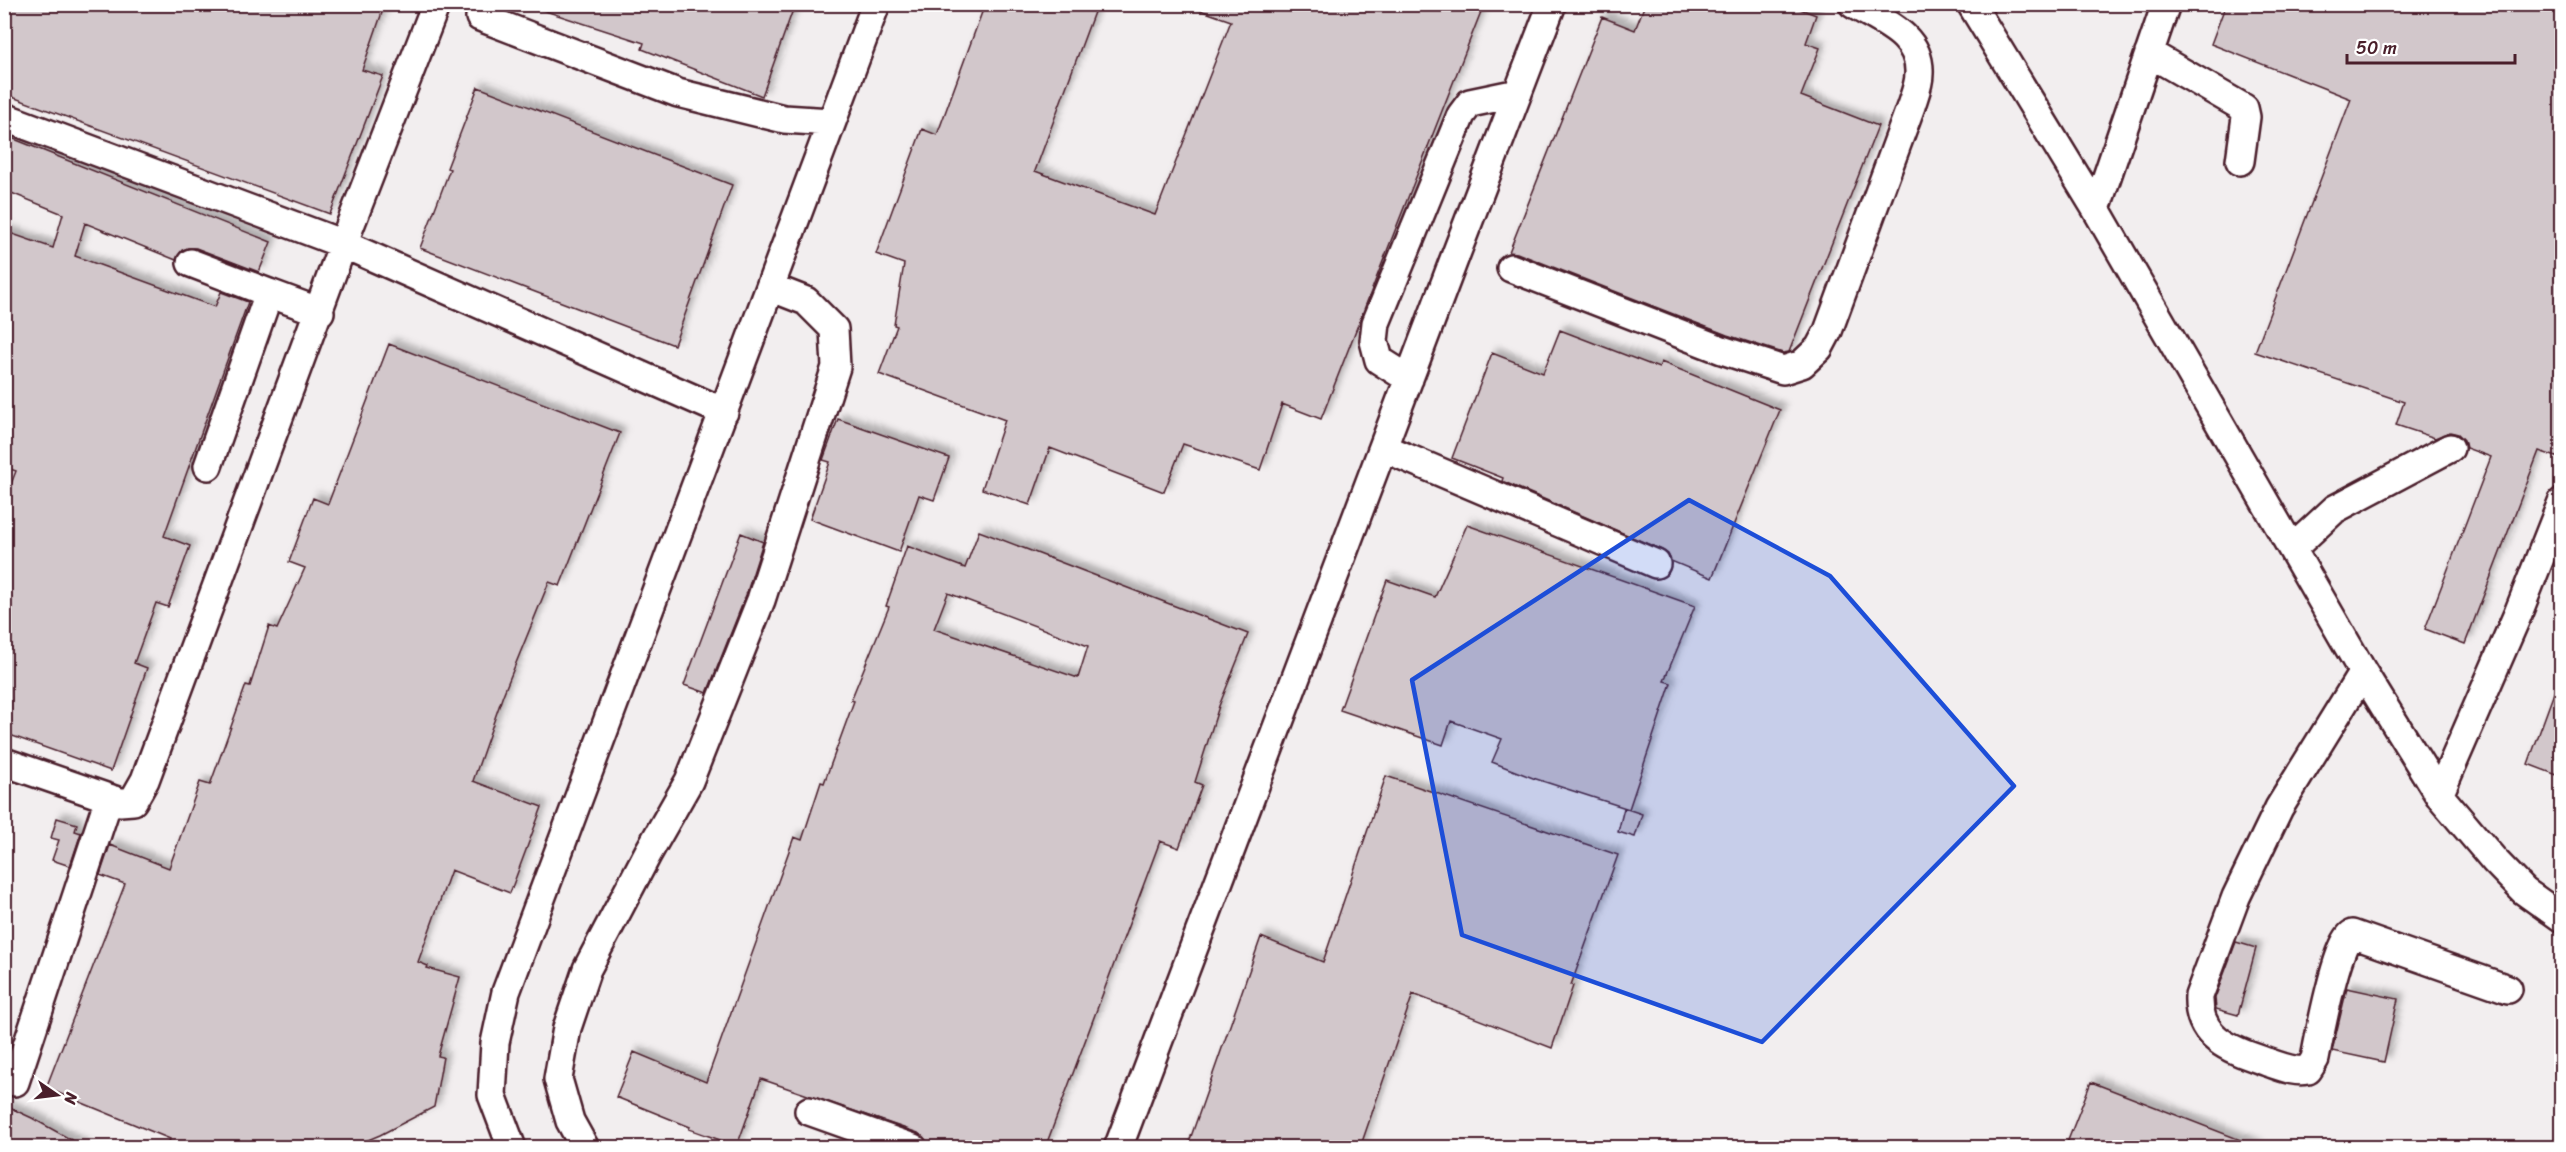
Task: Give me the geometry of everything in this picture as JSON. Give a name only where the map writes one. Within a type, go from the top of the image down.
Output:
[{"type":"lane","points":[[4,762],[120,802],[133,801],[145,780],[320,312],[343,244],[436,4]]},
{"type":"lane","points":[[513,1148],[492,1095],[495,1043],[506,992],[876,4]]},
{"type":"lane","points":[[1118,1148],[1552,4]]},
{"type":"lane","points":[[1511,268],[1722,350],[1783,370],[1802,364],[1819,348],[1828,331],[1911,106],[1919,76],[1917,53],[1904,35],[1853,4]]},
{"type":"lane","points":[[1971,4],[2096,209],[2363,672],[2439,795],[2494,860],[2524,891],[2562,918]]},
{"type":"lane","points":[[2096,209],[2166,4]]},
{"type":"lane","points":[[480,17],[678,93],[784,119],[831,122]]},
{"type":"lane","points":[[2149,54],[2244,108],[2246,117],[2240,161]]},
{"type":"lane","points":[[1409,379],[1380,360],[1374,341],[1376,323],[1461,115],[1470,103],[1518,93]]},
{"type":"lane","points":[[4,117],[343,244],[724,412]]},
{"type":"lane","points":[[191,263],[320,312]]},
{"type":"lane","points":[[585,1148],[570,1120],[558,1078],[567,1028],[587,969],[689,781],[761,600],[836,367],[834,328],[806,301],[770,287]]},
{"type":"lane","points":[[208,466],[269,293]]},
{"type":"lane","points":[[1384,448],[1656,564]]},
{"type":"lane","points":[[2293,548],[2335,509],[2450,448]]},
{"type":"lane","points":[[2439,795],[2517,616],[2562,502]]},
{"type":"lane","points":[[2363,672],[2279,808],[2236,897],[2199,996],[2198,1006],[2206,1027],[2227,1048],[2294,1071],[2308,1070],[2314,1059],[2331,984],[2344,944],[2347,937],[2352,934],[2508,989]]},
{"type":"lane","points":[[15,1082],[109,798]]},
{"type":"lane","points":[[809,1111],[914,1148]]},
{"type":"highlighted area","points":[[1689,500],[1830,576],[2014,786],[1762,1042],[1462,935],[1412,680]]},
{"type":"shaded area","points":[[5,5],[2561,5],[2561,1147],[5,1147]]},
{"type":"building","points":[[4,4],[385,4],[362,70],[383,76],[330,214],[4,94]]},
{"type":"building","points":[[537,4],[795,4],[762,96],[642,49],[644,43],[536,8]]},
{"type":"building","points":[[985,4],[1097,4],[1035,171],[1155,215],[1231,21],[1191,7],[1192,4],[1484,4],[1321,419],[1282,404],[1260,470],[1183,444],[1164,492],[1050,448],[1030,505],[982,489],[1005,420],[879,374],[897,326],[894,325],[904,264],[876,254],[922,129],[937,135]]},
{"type":"building","points":[[1645,4],[1707,4],[1723,11],[1725,4],[1787,4],[1816,15],[1806,43],[1820,48],[1801,96],[1878,126],[1789,352],[1783,353],[1727,335],[1517,253],[1509,252],[1602,17],[1635,30]]},
{"type":"building","points":[[2226,4],[2562,4],[2562,459],[2539,451],[2465,644],[2425,629],[2491,457],[2466,448],[2464,440],[2458,434],[2450,432],[2435,438],[2396,425],[2404,402],[2255,352],[2351,99],[2211,44]]},
{"type":"building","points":[[478,87],[732,185],[674,345],[420,248]]},
{"type":"building","points":[[4,135],[271,242],[259,272],[196,248],[182,250],[176,260],[85,223],[75,256],[215,307],[221,292],[248,302],[164,536],[190,546],[168,607],[156,603],[134,663],[147,668],[111,771],[4,733],[4,502],[16,471],[4,467],[4,231],[53,248],[63,214],[4,190]]},
{"type":"building","points":[[1560,330],[1659,368],[1661,362],[1780,410],[1712,578],[1671,561],[1668,554],[1662,550],[1502,481],[1503,478],[1452,458],[1492,353],[1543,373]]},
{"type":"building","points":[[389,344],[620,433],[560,586],[549,582],[503,695],[473,781],[542,807],[510,893],[451,870],[418,962],[428,966],[427,968],[460,977],[438,1056],[443,1057],[434,1107],[349,1148],[167,1148],[170,1139],[46,1088],[125,884],[100,875],[110,845],[169,868],[200,782],[210,785],[246,685],[250,686],[269,626],[277,629],[305,568],[289,562],[313,498],[328,504]]},
{"type":"building","points":[[838,419],[949,458],[934,500],[919,495],[899,552],[810,519],[830,462],[823,460]]},
{"type":"building","points":[[1467,525],[1695,606],[1664,681],[1671,683],[1629,809],[1533,778],[1492,762],[1502,739],[1451,721],[1443,745],[1340,710],[1387,580],[1435,597]]},
{"type":"building","points":[[979,531],[1248,634],[1219,706],[1195,782],[1202,785],[1179,848],[1160,841],[1045,1148],[942,1148],[927,1142],[918,1133],[761,1079],[737,1146],[689,1129],[690,1127],[616,1097],[634,1052],[706,1082],[794,837],[802,840],[821,782],[824,783],[854,701],[851,700],[889,607],[886,606],[907,546],[965,568]],"holes":[[[948,593],[1088,646],[1078,678],[934,629]]]},
{"type":"building","points":[[741,533],[763,542],[746,595],[707,693],[684,685]]},
{"type":"building","points":[[2559,679],[2562,679],[2562,777],[2528,764]]},
{"type":"building","points":[[1386,776],[1618,855],[1571,985],[1573,986],[1552,1048],[1413,994],[1360,1148],[1187,1148],[1261,937],[1323,962]]},
{"type":"building","points":[[1624,808],[1642,814],[1635,837],[1618,832]]},
{"type":"building","points":[[57,818],[77,824],[75,831],[81,833],[70,866],[52,860],[59,840],[51,838]]},
{"type":"building","points":[[2236,942],[2256,948],[2238,1015],[2216,1009],[2215,998]]},
{"type":"building","points":[[2347,988],[2398,999],[2384,1062],[2332,1051]]},
{"type":"building","points":[[2091,1082],[2256,1146],[2256,1148],[2065,1148]]},
{"type":"building","points":[[4,1105],[32,1118],[86,1148],[4,1148]]}]
